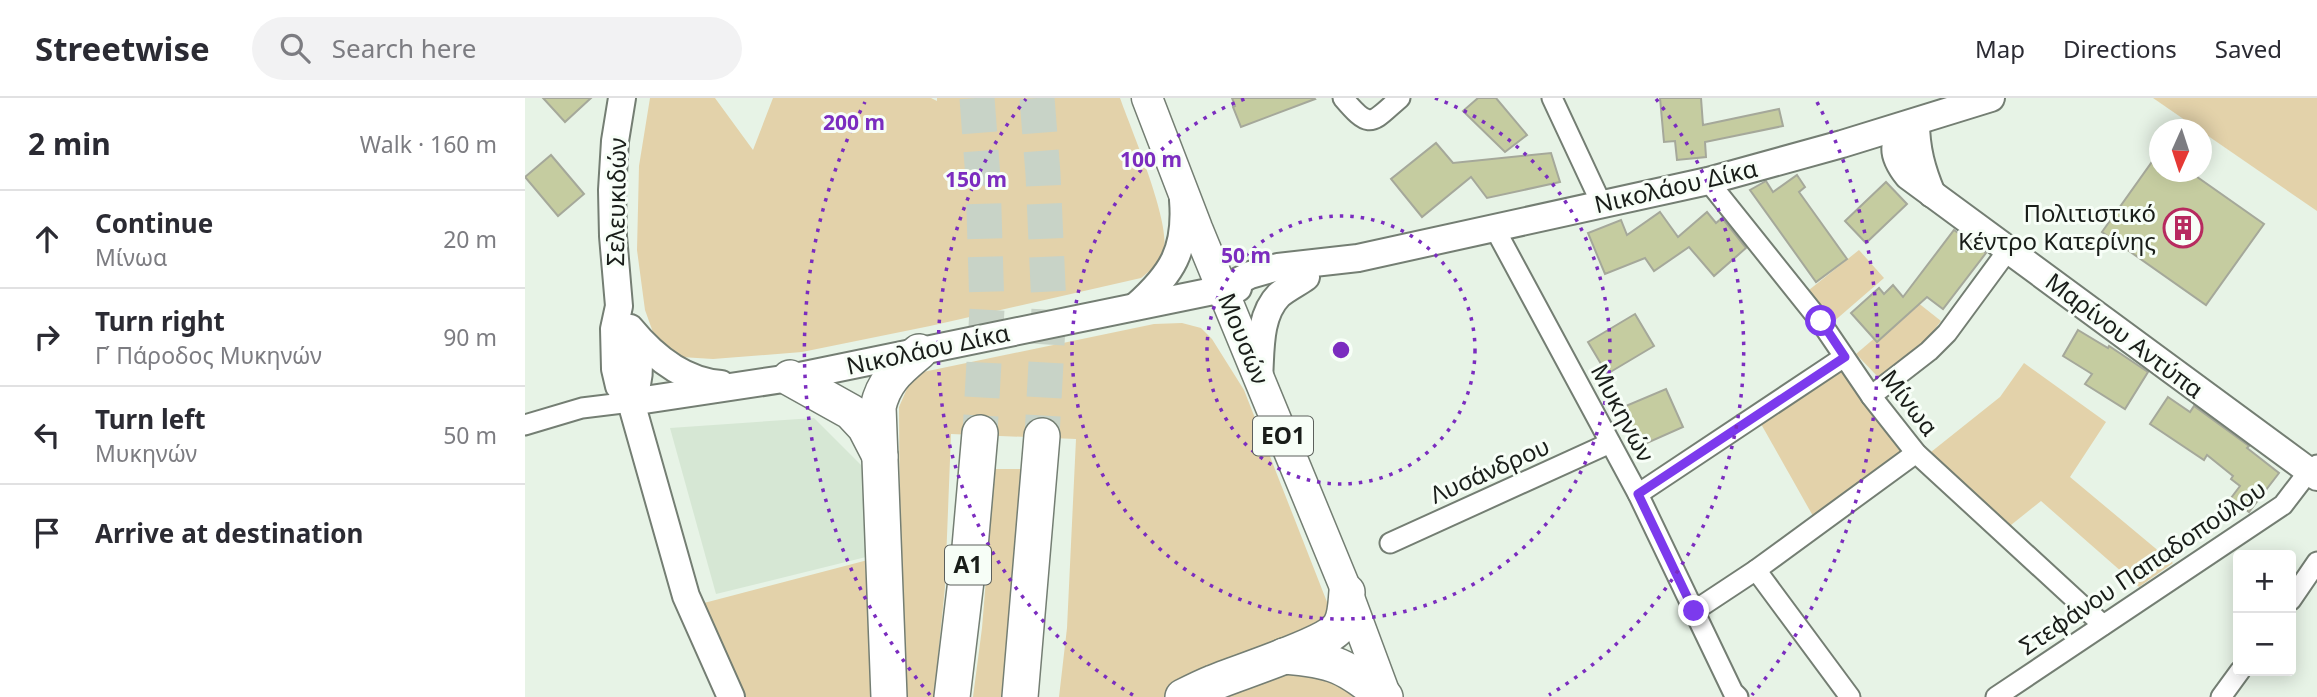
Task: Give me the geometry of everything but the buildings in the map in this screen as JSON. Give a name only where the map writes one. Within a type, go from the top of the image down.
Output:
[{"type":"highway","points":[[889,697],[878,422],[881,392],[891,376],[919,352]]},
{"type":"highway","points":[[790,378],[851,412],[865,427],[880,456]]},
{"type":"highway","name":"Α1","points":[[952,697],[971,547],[980,433]]},
{"type":"highway","points":[[1020,697],[1042,436]]},
{"type":"highway","points":[[1183,697],[1333,634],[1341,626],[1347,592]]},
{"type":"highway","points":[[1284,656],[1317,658],[1340,665],[1386,697]]},
{"type":"main road","name":"Μουσών","points":[[1147,98],[1347,592],[1386,697]]},
{"type":"street","name":"Σελευκιδών","points":[[622,98],[615,141],[612,190],[613,236],[624,317],[614,329],[617,379],[631,402],[686,596],[731,697]]},
{"type":"street","points":[[1343,98],[1359,117],[1367,121],[1375,120],[1401,98]]},
{"type":"street","points":[[1552,98],[1602,205]]},
{"type":"street","name":"Νικολάου Δίκα","points":[[1223,289],[1250,275],[1278,267],[1357,258],[1708,181],[1842,145],[1991,98]]},
{"type":"street","points":[[1908,176],[1898,163],[1895,148],[1899,138],[1916,122]]},
{"type":"street","points":[[1916,122],[1919,160],[1932,194]]},
{"type":"street","name":"Μαρίνου Αντύπα","points":[[1842,145],[1876,153],[2314,471]]},
{"type":"street","name":"Μίνωα","points":[[1708,181],[1821,321],[1871,396],[1916,453],[2103,625]]},
{"type":"street","points":[[1136,307],[1167,275],[1181,246],[1184,215],[1182,188]]},
{"type":"street","name":"Μυκηνών","points":[[1495,229],[1638,494],[1733,695]]},
{"type":"street","points":[[1871,396],[1929,351],[1947,333],[2008,250]]},
{"type":"street","name":"Νικολάου Δίκα","points":[[631,402],[790,378],[1223,289],[1257,287],[1306,276],[1357,258]]},
{"type":"street","points":[[1259,379],[1263,328],[1272,305],[1279,295],[1306,276]]},
{"type":"street","points":[[624,317],[646,348],[666,364],[689,376],[714,384],[740,386]]},
{"type":"street","points":[[1638,494],[1845,357]]},
{"type":"street","points":[[525,425],[582,408],[631,402]]},
{"type":"street","name":"Λυσάνδρου","points":[[1390,543],[1610,443]]},
{"type":"street","points":[[1694,611],[1756,570],[1916,453]]},
{"type":"street","name":"Στεφάνου Παπαδοπούλου","points":[[1996,697],[2283,505],[2314,471]]},
{"type":"street","points":[[2296,593],[2317,562]]},
{"type":"street","points":[[1756,570],[1850,697]]},
{"type":"street","points":[[2221,697],[2236,676]]},
{"type":"shaded area","points":[[650,98],[715,98],[753,150],[773,98],[931,98],[937,101],[937,98],[1120,98],[1156,197],[1164,235],[1163,254],[1141,278],[930,326],[802,352],[713,359],[681,357],[655,338],[645,310],[637,250],[639,166]]},
{"type":"shaded area","points":[[2153,98],[2317,98],[2317,211],[2212,139],[2212,119],[2183,119]]},
{"type":"shaded area","points":[[1859,250],[1884,278],[1832,323],[1809,290]]},
{"type":"shaded area","points":[[1917,302],[1941,321],[1927,339],[1878,377],[1856,354]]},
{"type":"shaded area","points":[[1182,323],[1201,328],[1212,339],[1244,390],[1336,625],[1169,697],[1059,697],[1067,628],[1076,439],[951,434],[945,587],[934,697],[901,697],[899,407],[909,384],[923,372],[1154,324]]},
{"type":"shaded area","points":[[2024,363],[2106,422],[2070,477],[2173,563],[2139,587],[2041,501],[2006,529],[1931,452],[2000,397]]},
{"type":"shaded area","points":[[1841,372],[1904,450],[1813,516],[1761,424]]},
{"type":"shaded area","points":[[814,418],[873,477],[870,556],[716,594],[670,428]]},
{"type":"shaded area","points":[[995,469],[1024,469],[1006,697],[973,697],[982,628]]},
{"type":"shaded area","points":[[883,556],[891,697],[746,697],[704,603]]},
{"type":"shaded area","points":[[1291,668],[1315,669],[1365,697],[1217,697]]},
{"type":"tunnel","points":[[977,98],[983,178],[987,309],[980,433]]},
{"type":"tunnel","points":[[1037,98],[1049,308],[1042,436]]},
{"type":"place","name":"Πολιτιστικό Κέντρο Κατερίνης","points":[[2183,228]]},
{"type":"route","points":[[1694,611],[1638,494],[1845,357],[1821,321]]}]
